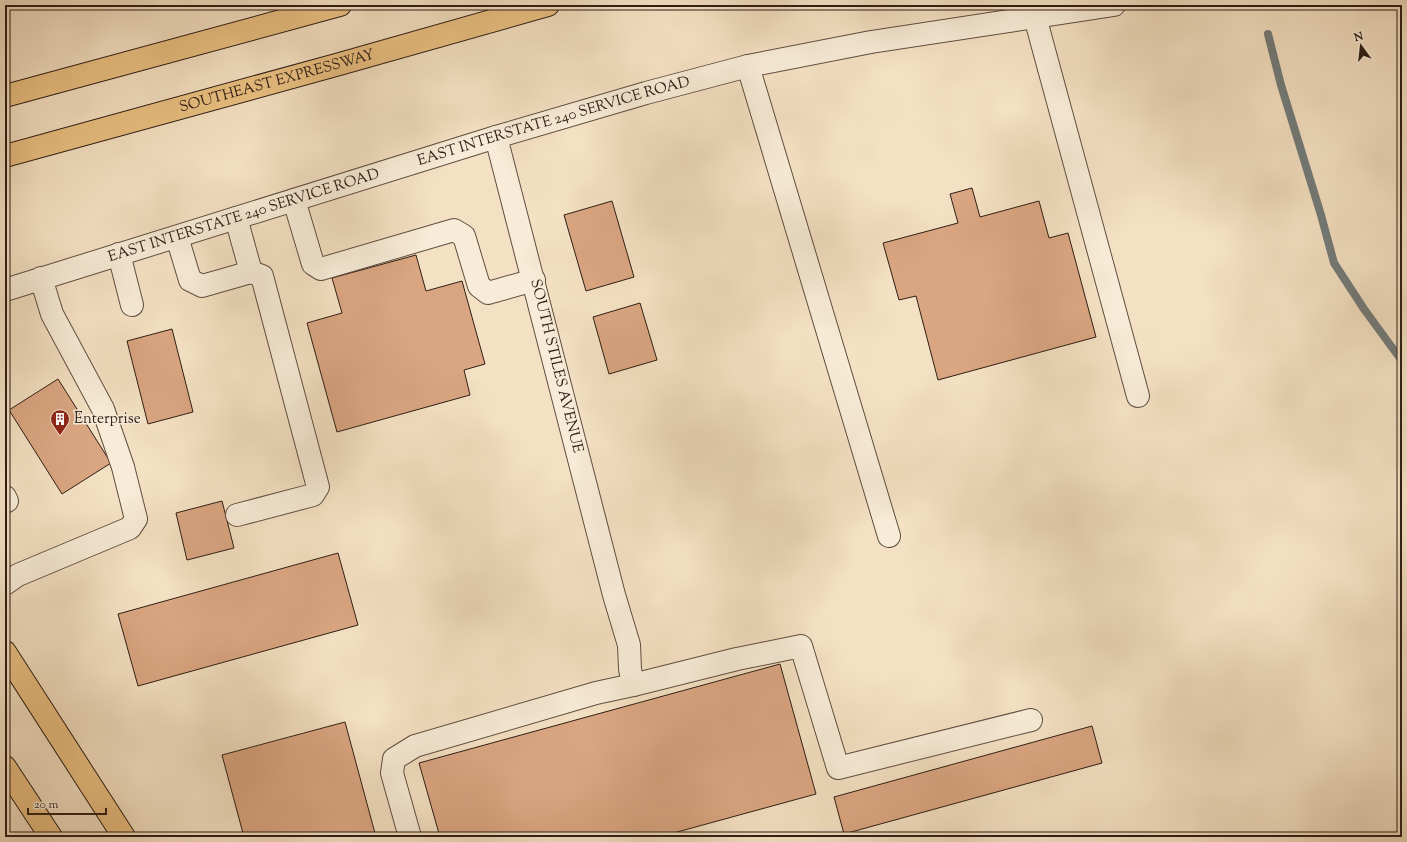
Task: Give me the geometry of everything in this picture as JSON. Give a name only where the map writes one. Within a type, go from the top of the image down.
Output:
[{"type":"main road","points":[[5,96],[340,5]]},
{"type":"main road","name":"SOUTHEAST EXPRESSWAY","points":[[5,156],[548,5]]},
{"type":"main road","points":[[5,652],[124,837]]},
{"type":"main road","points":[[5,767],[51,837]]},
{"type":"street","name":"EAST INTERSTATE 240 SERVICE ROAD","points":[[5,290],[496,137],[646,93],[748,66],[871,42],[1114,5]]},
{"type":"street","points":[[1035,17],[1138,396]]},
{"type":"street","points":[[748,66],[889,536]]},
{"type":"street","name":"SOUTH STILES AVENUE","points":[[496,137],[614,595],[629,645],[630,670],[633,685]]},
{"type":"street","points":[[294,200],[313,264],[321,268],[454,230],[464,236],[479,286],[488,293],[534,280]]},
{"type":"street","points":[[236,218],[252,272]]},
{"type":"street","points":[[177,237],[190,280],[202,286],[252,272],[262,276],[318,487],[313,495],[237,515]]},
{"type":"street","points":[[119,254],[132,305]]},
{"type":"street","points":[[5,584],[18,575],[130,528],[136,518],[123,467],[103,409],[52,314],[41,278]]},
{"type":"street","points":[[5,497],[7,501],[5,502]]},
{"type":"street","points":[[410,837],[392,773],[394,759],[415,746],[596,693],[737,659],[801,646],[838,768],[1031,720]]},
{"type":"building","points":[[972,188],[980,217],[1039,201],[1049,238],[1068,233],[1096,337],[938,380],[916,296],[899,300],[883,243],[958,223],[950,194]]},
{"type":"building","points":[[612,201],[634,277],[586,291],[564,215]]},
{"type":"building","points":[[416,255],[426,291],[462,281],[485,364],[464,370],[470,395],[337,432],[307,323],[342,313],[332,278]]},
{"type":"building","points":[[640,303],[657,360],[609,374],[593,317]]},
{"type":"building","points":[[172,329],[193,412],[148,424],[127,341]]},
{"type":"building","name":"Enterprise","points":[[58,379],[111,463],[62,494],[9,410]]},
{"type":"building","points":[[222,501],[234,548],[187,560],[176,513]]},
{"type":"building","points":[[338,553],[358,625],[138,686],[118,614]]},
{"type":"building","points":[[780,664],[816,794],[659,837],[440,837],[419,763]]},
{"type":"building","points":[[345,722],[376,837],[244,837],[222,755]]},
{"type":"building","points":[[1092,726],[1102,763],[844,834],[834,797]]},
{"type":"waterway","points":[[1268,34],[1281,85],[1321,215],[1334,263],[1364,309],[1402,361]]},
{"type":"place","name":"Enterprise","points":[[60,436]]}]
